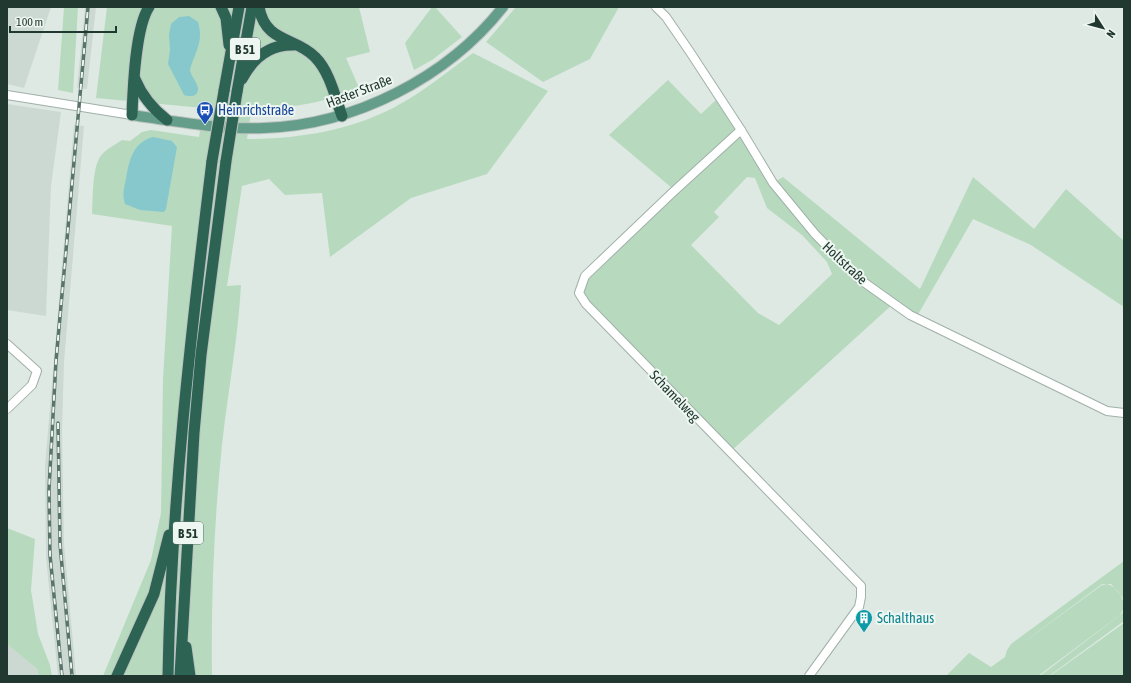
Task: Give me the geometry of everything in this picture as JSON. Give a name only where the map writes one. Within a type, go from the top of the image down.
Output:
[{"type":"highway","points":[[132,115],[139,37],[146,12],[149,7]]},
{"type":"highway","points":[[220,7],[226,18],[231,52]]},
{"type":"highway","name":"B 51","points":[[168,676],[176,502],[188,353],[212,161],[239,7]]},
{"type":"highway","name":"B 51","points":[[180,676],[194,433],[201,355],[226,161],[252,7]]},
{"type":"highway","points":[[259,7],[263,21],[268,29],[282,39],[297,46],[316,58],[326,74],[342,116]]},
{"type":"highway","points":[[237,92],[249,66],[260,54],[285,45],[297,46]]},
{"type":"highway","points":[[135,79],[139,90],[148,103],[167,120]]},
{"type":"highway","name":"B 51","points":[[117,676],[154,594],[176,502]]},
{"type":"highway","name":"B 51","points":[[183,634],[190,676]]},
{"type":"main road","name":"Haster Straße","points":[[132,115],[167,120],[263,128],[303,124],[342,116],[412,84],[437,68],[471,40],[503,7]]},
{"type":"street","name":"Holtstraße","points":[[656,7],[666,17],[690,52],[741,130],[773,183],[815,234],[858,278],[910,315],[1107,412],[1124,413]]},
{"type":"street","name":"Haster Straße","points":[[7,96],[132,115]]},
{"type":"street","name":"Schamelweg","points":[[741,130],[585,276],[579,293],[586,304],[861,586],[859,607],[809,676]]},
{"type":"street","points":[[7,344],[37,371],[32,385],[7,409]]},
{"type":"shaded area","points":[[7,7],[51,7],[24,88],[7,84]]},
{"type":"shaded area","points":[[85,7],[96,7],[87,89],[77,88]]},
{"type":"shaded area","points":[[7,104],[61,112],[51,186],[46,316],[7,310]]},
{"type":"shaded area","points":[[74,125],[84,126],[64,362],[62,432],[64,543],[76,676],[58,676],[46,558],[45,466]]},
{"type":"shaded area","points":[[7,644],[37,669],[39,676],[7,676]]},
{"type":"green space","points":[[64,7],[78,7],[73,93],[58,90]]},
{"type":"green space","points":[[107,7],[359,7],[370,52],[346,58],[360,90],[295,106],[267,107],[252,105],[247,139],[266,139],[303,135],[358,123],[393,108],[414,96],[473,53],[548,91],[487,174],[411,198],[330,257],[322,193],[285,195],[269,179],[242,186],[227,286],[241,285],[240,305],[222,445],[217,503],[212,618],[212,676],[103,676],[151,560],[161,513],[163,379],[172,226],[92,214],[93,184],[97,162],[100,157],[107,149],[122,140],[130,141],[142,132],[151,130],[199,137],[203,108],[96,98]]},
{"type":"green space","points":[[432,7],[435,7],[462,37],[432,60],[414,70],[405,43]]},
{"type":"green space","points":[[516,7],[619,7],[590,59],[543,82],[486,42]]},
{"type":"green space","points":[[668,80],[701,114],[717,99],[737,129],[672,188],[609,135]]},
{"type":"green space","points":[[741,130],[773,183],[783,177],[920,289],[973,177],[1034,229],[1066,189],[1124,241],[1124,307],[1031,245],[973,219],[916,318],[893,304],[730,452],[579,293],[585,276]],"holes":[[[747,177],[755,178],[767,208],[802,235],[827,262],[832,274],[779,325],[758,313],[691,245],[719,217],[714,212]]]},
{"type":"green space","points":[[7,528],[35,539],[31,590],[38,634],[50,665],[52,676],[39,676],[37,669],[7,644]]},
{"type":"green space","points":[[1124,561],[1124,599],[1121,596],[1123,601],[1123,611],[1120,615],[1038,676],[946,676],[969,653],[991,667],[1005,657],[1011,644]],"holes":[[[1102,584],[1107,584],[1102,585],[1012,651]]]},
{"type":"green space","points":[[1124,612],[1124,621],[1049,676],[1040,676]]},
{"type":"green space","points":[[1124,623],[1124,676],[1050,676]]},
{"type":"water","points":[[189,16],[198,22],[200,29],[198,47],[190,70],[198,91],[195,95],[191,96],[184,95],[168,64],[170,50],[169,34],[171,24],[179,17]]},
{"type":"water","points":[[153,137],[172,141],[177,147],[166,209],[164,212],[140,210],[125,204],[124,198],[127,172],[133,153],[141,143]]},
{"type":"railway","points":[[62,676],[50,555],[49,489],[56,361],[88,7]]},
{"type":"railway","points":[[58,423],[60,544],[72,676]]},
{"type":"place","name":"Heinrichstraße","points":[[205,125]]},
{"type":"place","name":"Schalthaus","points":[[864,633]]}]
